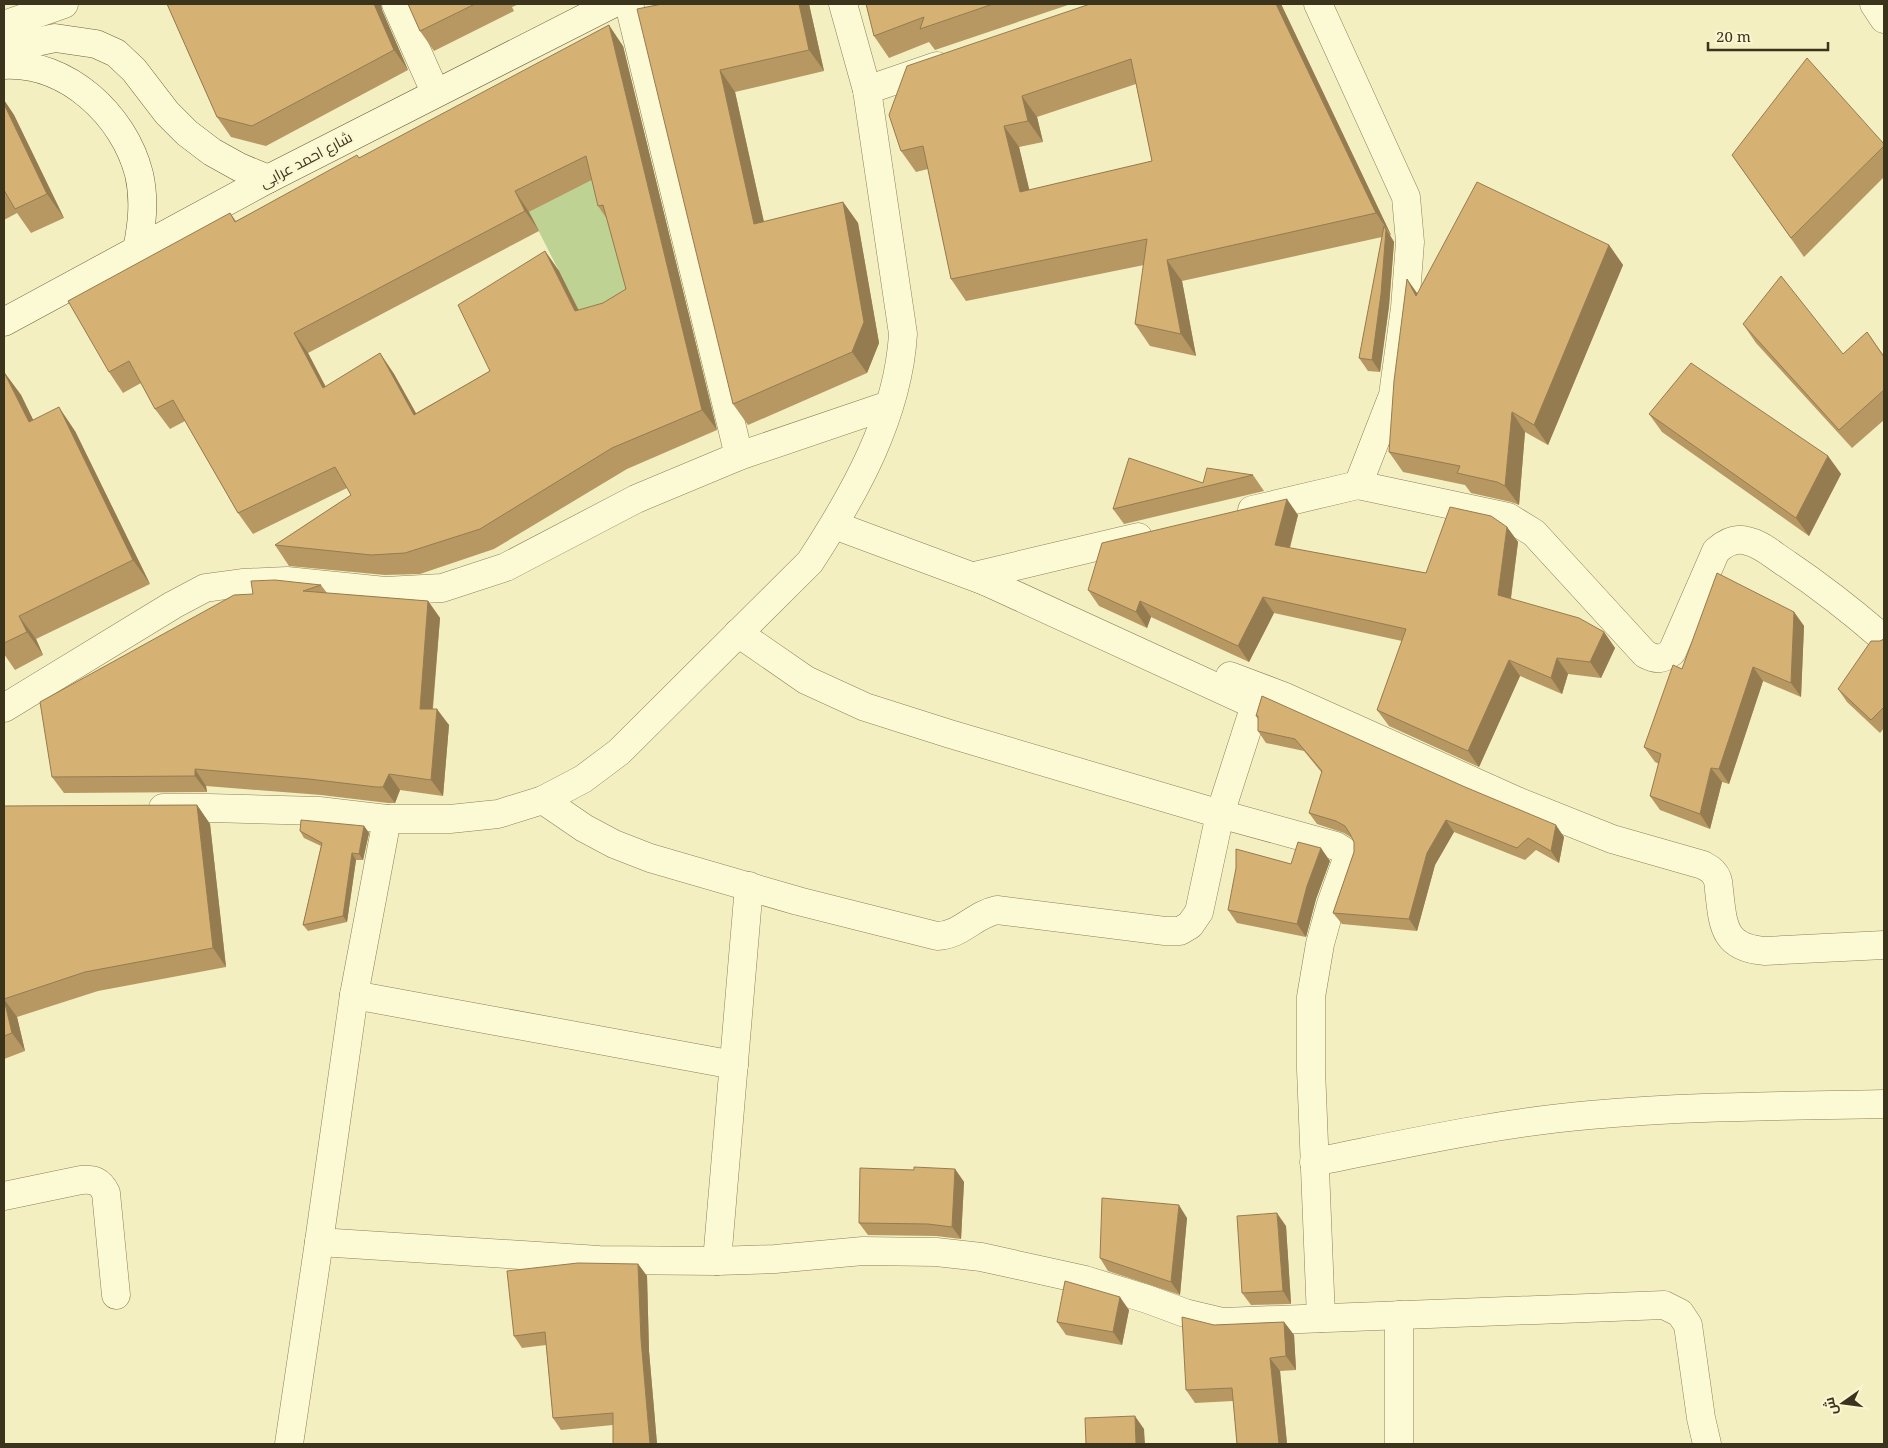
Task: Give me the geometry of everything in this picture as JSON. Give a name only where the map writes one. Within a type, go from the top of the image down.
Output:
[{"type":"street","points":[[4,24],[64,4]]},
{"type":"street","points":[[396,4],[435,92]]},
{"type":"street","name":"شارع احمد عرابى","points":[[4,322],[268,179],[435,92],[612,4]]},
{"type":"street","points":[[629,4],[739,456]]},
{"type":"street","points":[[135,808],[319,811],[387,819],[450,819],[498,814],[543,800],[582,779],[619,752],[810,562],[860,479],[889,405],[901,360],[903,334],[867,90],[843,4]]},
{"type":"street","points":[[1318,4],[1406,198],[1410,242],[1405,308],[1393,395],[1358,485]]},
{"type":"street","points":[[1874,4],[1884,19]]},
{"type":"street","points":[[4,53],[36,42],[55,38],[96,44],[116,53],[134,70],[166,113],[187,133],[212,152],[268,179]]},
{"type":"street","points":[[867,90],[960,58]]},
{"type":"street","points":[[4,65],[17,64],[41,70],[64,79],[85,93],[104,110],[120,129],[131,151],[143,200],[142,225],[137,250]]},
{"type":"street","points":[[4,708],[173,605],[205,588],[242,583],[288,581],[386,591],[442,588],[506,567],[636,498],[739,456],[889,405]]},
{"type":"street","points":[[1224,517],[1358,485],[1508,517],[1521,523],[1534,533],[1645,654],[1655,659],[1664,658],[1672,652],[1716,551],[1726,542],[1746,540],[1760,546],[1818,585],[1884,639]]},
{"type":"street","points":[[834,525],[974,576],[1283,696],[1517,801],[1612,839],[1703,865],[1714,872],[1718,882],[1723,924],[1728,936],[1750,950],[1765,951],[1884,945]]},
{"type":"street","points":[[974,576],[1166,530]]},
{"type":"street","points":[[543,800],[584,828],[614,844],[650,858],[937,936],[948,935],[961,930],[976,917],[997,910],[1165,931],[1180,931],[1190,925],[1199,912],[1220,814],[1255,705],[974,576]]},
{"type":"street","points":[[738,633],[806,680],[865,706],[950,734],[1220,814],[1336,846],[1344,851],[1347,859],[1331,904],[1320,944],[1311,998],[1311,1069],[1321,1318]]},
{"type":"street","points":[[289,1444],[354,995],[387,819]]},
{"type":"street","points":[[717,1261],[749,886]]},
{"type":"street","points":[[354,995],[734,1065]]},
{"type":"street","points":[[1314,1162],[1491,1128],[1588,1115],[1669,1109],[1884,1104]]},
{"type":"street","points":[[4,1196],[81,1180],[94,1179],[102,1186],[106,1193],[116,1296]]},
{"type":"street","points":[[319,1242],[599,1260],[717,1261],[775,1259],[863,1251],[936,1252],[981,1257],[1085,1280],[1147,1299],[1184,1313],[1224,1322],[1664,1305],[1680,1313],[1688,1325],[1701,1418],[1707,1444]]},
{"type":"street","points":[[1399,1315],[1399,1444]]},
{"type":"green space","points":[[600,176],[642,316],[585,322],[529,212]]},
{"type":"building","points":[[167,4],[374,4],[394,50],[252,126],[217,117]]},
{"type":"building","points":[[408,4],[475,4],[420,31]]},
{"type":"building","points":[[662,4],[799,4],[809,50],[720,70],[754,224],[843,202],[864,322],[852,352],[733,404],[637,9]]},
{"type":"building","points":[[866,4],[993,4],[920,29],[924,17],[874,36]]},
{"type":"building","points":[[1090,4],[1276,4],[1376,213],[1167,260],[1181,334],[1135,324],[1147,239],[951,279],[923,146],[901,151],[889,115],[907,66]],"holes":[[[1131,59],[1152,161],[1020,192],[1004,126],[1028,121],[1022,96]]]},
{"type":"building","points":[[609,25],[702,410],[612,448],[480,529],[405,553],[371,555],[275,545],[351,495],[335,467],[238,513],[173,400],[155,409],[129,361],[109,372],[68,301],[230,213],[235,222],[357,155],[359,158]],"holes":[[[586,156],[598,206],[603,205],[626,289],[603,303],[575,311],[545,251],[458,305],[490,371],[414,415],[380,353],[323,388],[294,333],[525,211],[515,191]]]},
{"type":"building","points":[[1807,58],[1884,146],[1791,238],[1732,155]]},
{"type":"building","points":[[4,104],[47,194],[15,209],[4,190]]},
{"type":"building","points":[[1477,182],[1609,245],[1534,425],[1512,412],[1505,486],[1497,482],[1457,473],[1460,466],[1389,452],[1394,381],[1407,279],[1416,296]]},
{"type":"building","points":[[1384,226],[1386,230],[1381,294],[1372,360],[1359,358]]},
{"type":"building","points":[[1781,276],[1843,354],[1867,332],[1884,357],[1884,390],[1839,430],[1743,324]]},
{"type":"building","points":[[1691,363],[1828,456],[1796,518],[1649,414]]},
{"type":"building","points":[[4,372],[29,422],[59,407],[133,560],[19,616],[27,632],[4,643]]},
{"type":"building","points":[[1129,458],[1203,483],[1207,468],[1253,475],[1113,509]]},
{"type":"building","points":[[1287,499],[1275,545],[1426,573],[1450,507],[1491,516],[1507,527],[1498,595],[1579,618],[1604,632],[1590,662],[1557,658],[1551,678],[1509,660],[1468,751],[1377,710],[1406,629],[1263,597],[1238,646],[1140,601],[1136,612],[1088,590],[1102,543]]},
{"type":"building","points":[[1717,573],[1794,612],[1791,683],[1753,667],[1719,769],[1711,768],[1700,814],[1650,796],[1661,754],[1644,747],[1673,665],[1682,669]]},
{"type":"building","points":[[275,580],[321,585],[303,591],[428,601],[420,709],[437,709],[431,780],[389,774],[383,787],[376,787],[195,769],[195,776],[52,777],[40,702],[234,595],[253,594],[251,581]]},
{"type":"building","points":[[1884,639],[1884,707],[1871,720],[1838,689],[1871,641]]},
{"type":"building","points":[[1262,696],[1465,787],[1556,825],[1551,851],[1528,838],[1517,848],[1446,820],[1427,853],[1409,919],[1333,913],[1354,852],[1354,842],[1345,826],[1336,821],[1309,813],[1322,771],[1295,739],[1258,731],[1258,716],[1256,716]]},
{"type":"building","points":[[197,805],[213,948],[85,972],[4,999],[4,806]]},
{"type":"building","points":[[301,820],[364,826],[359,854],[352,853],[343,916],[303,925],[322,843],[300,831]]},
{"type":"building","points":[[1298,842],[1321,848],[1307,886],[1297,924],[1228,910],[1236,868],[1236,849],[1291,864]]},
{"type":"building","points":[[4,999],[12,1033],[4,1036]]},
{"type":"building","points":[[914,1167],[955,1169],[952,1227],[928,1224],[859,1223],[860,1168],[914,1170]]},
{"type":"building","points":[[1102,1198],[1179,1205],[1171,1282],[1100,1258]]},
{"type":"building","points":[[1277,1213],[1283,1291],[1242,1293],[1237,1216]]},
{"type":"building","points":[[578,1263],[638,1264],[641,1339],[650,1444],[613,1444],[613,1413],[553,1418],[545,1332],[514,1336],[507,1271]]},
{"type":"building","points":[[1065,1281],[1120,1297],[1113,1332],[1057,1322]]},
{"type":"building","points":[[1182,1317],[1214,1325],[1284,1322],[1286,1356],[1270,1358],[1279,1444],[1237,1444],[1232,1388],[1186,1390]]},
{"type":"building","points":[[1135,1416],[1136,1444],[1086,1444],[1085,1418]]}]
